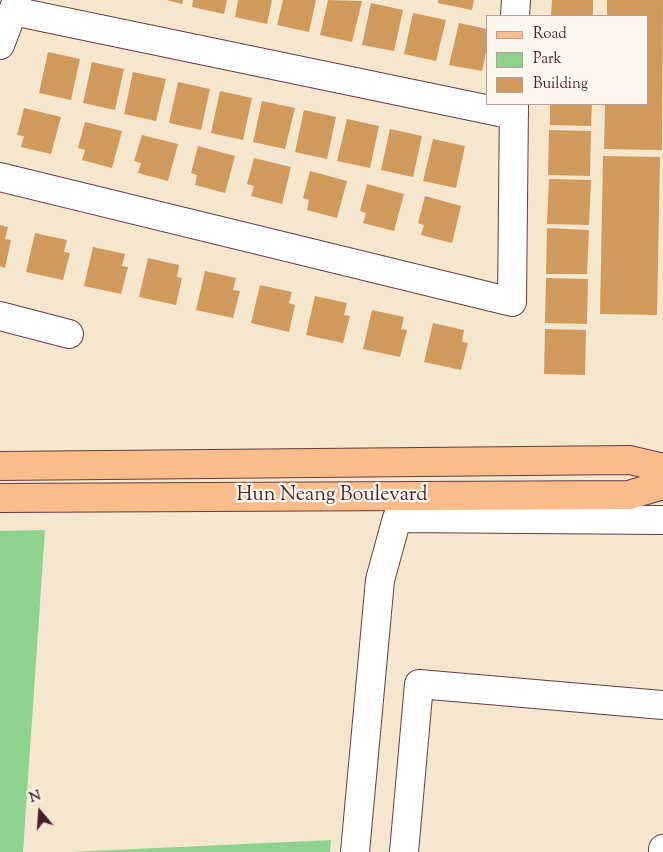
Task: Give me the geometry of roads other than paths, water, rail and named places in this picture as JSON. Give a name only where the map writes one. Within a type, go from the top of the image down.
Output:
[{"type":"main road","name":"Hun Neang Boulevard","points":[[0,466],[630,460],[663,468]]},
{"type":"main road","points":[[254,497],[255,464]]},
{"type":"main road","points":[[140,498],[141,465]]},
{"type":"main road","name":"Hun Neang Boulevard","points":[[0,498],[629,495],[663,485]]},
{"type":"street","points":[[515,15],[516,0]]},
{"type":"street","points":[[0,45],[15,6],[486,103]]},
{"type":"street","points":[[0,176],[512,302],[514,109],[495,105]]},
{"type":"street","points":[[0,316],[69,334]]},
{"type":"street","points":[[355,852],[380,580],[397,518],[663,520]]},
{"type":"street","points":[[404,852],[419,684],[663,706]]}]
